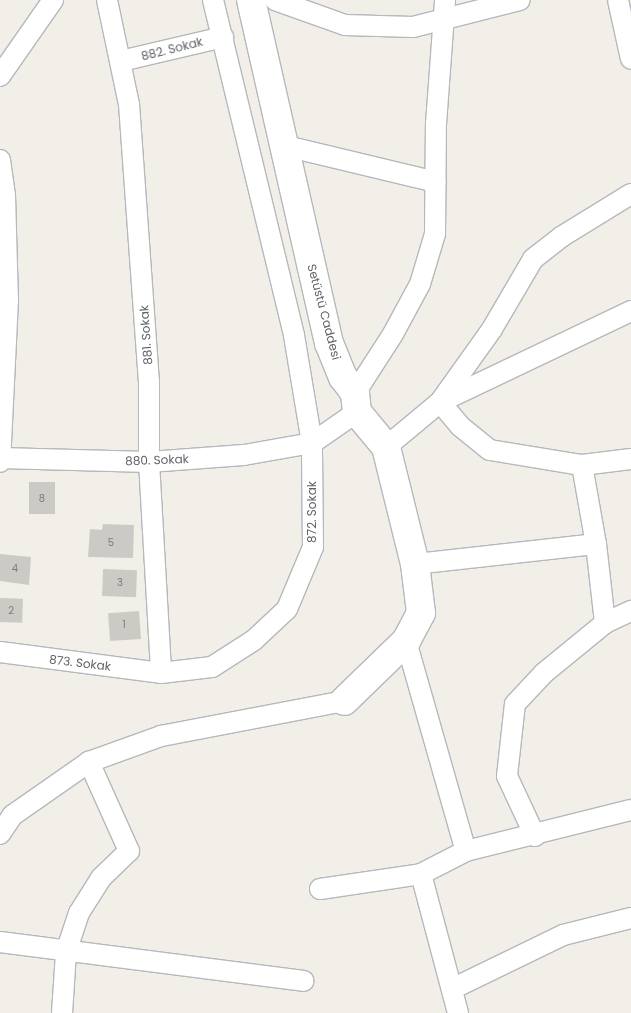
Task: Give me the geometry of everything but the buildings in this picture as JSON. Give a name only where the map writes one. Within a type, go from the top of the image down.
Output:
[{"type":"street","points":[[0,76],[53,0]]},
{"type":"street","name":"881. Sokak","points":[[107,0],[129,104],[149,381],[149,462],[161,673]]},
{"type":"street","name":"872. Sokak","points":[[161,673],[212,667],[254,640],[287,609],[313,547],[312,443],[288,305],[213,0]]},
{"type":"street","name":"Setüstü Caddesi","points":[[251,0],[282,145],[330,344],[343,377],[356,402],[386,447],[415,564],[421,613],[406,641],[344,702]]},
{"type":"street","points":[[275,0],[345,25],[413,27],[444,10],[520,0]]},
{"type":"street","points":[[618,0],[631,59]]},
{"type":"street","points":[[312,443],[356,402],[420,284],[435,234],[436,124],[444,10]]},
{"type":"street","name":"882. Sokak","points":[[121,61],[223,37]]},
{"type":"street","points":[[282,145],[436,182]]},
{"type":"street","points":[[0,160],[5,195],[8,300],[0,460]]},
{"type":"street","points":[[440,402],[492,329],[533,259],[561,237],[631,194]]},
{"type":"street","points":[[386,447],[440,402],[631,311]]},
{"type":"street","points":[[440,402],[460,426],[490,450],[582,465],[631,459]]},
{"type":"street","name":"880. Sokak","points":[[0,460],[149,462],[244,455],[312,443]]},
{"type":"street","points":[[582,465],[596,544],[605,623]]},
{"type":"street","points":[[415,564],[596,544]]},
{"type":"street","points":[[535,836],[507,776],[515,704],[544,673],[605,623],[631,611]]},
{"type":"street","points":[[406,641],[466,851]]},
{"type":"street","name":"873. Sokak","points":[[0,652],[161,673]]},
{"type":"street","points":[[0,834],[13,815],[89,762],[160,736],[344,702]]},
{"type":"street","points":[[62,1013],[66,952],[79,913],[101,878],[129,851],[89,762]]},
{"type":"street","points":[[320,889],[421,874],[466,851],[535,836],[631,810]]},
{"type":"street","points":[[421,874],[458,1013]]},
{"type":"street","points":[[452,989],[563,935],[631,918]]},
{"type":"street","points":[[0,942],[66,952],[304,981]]}]
